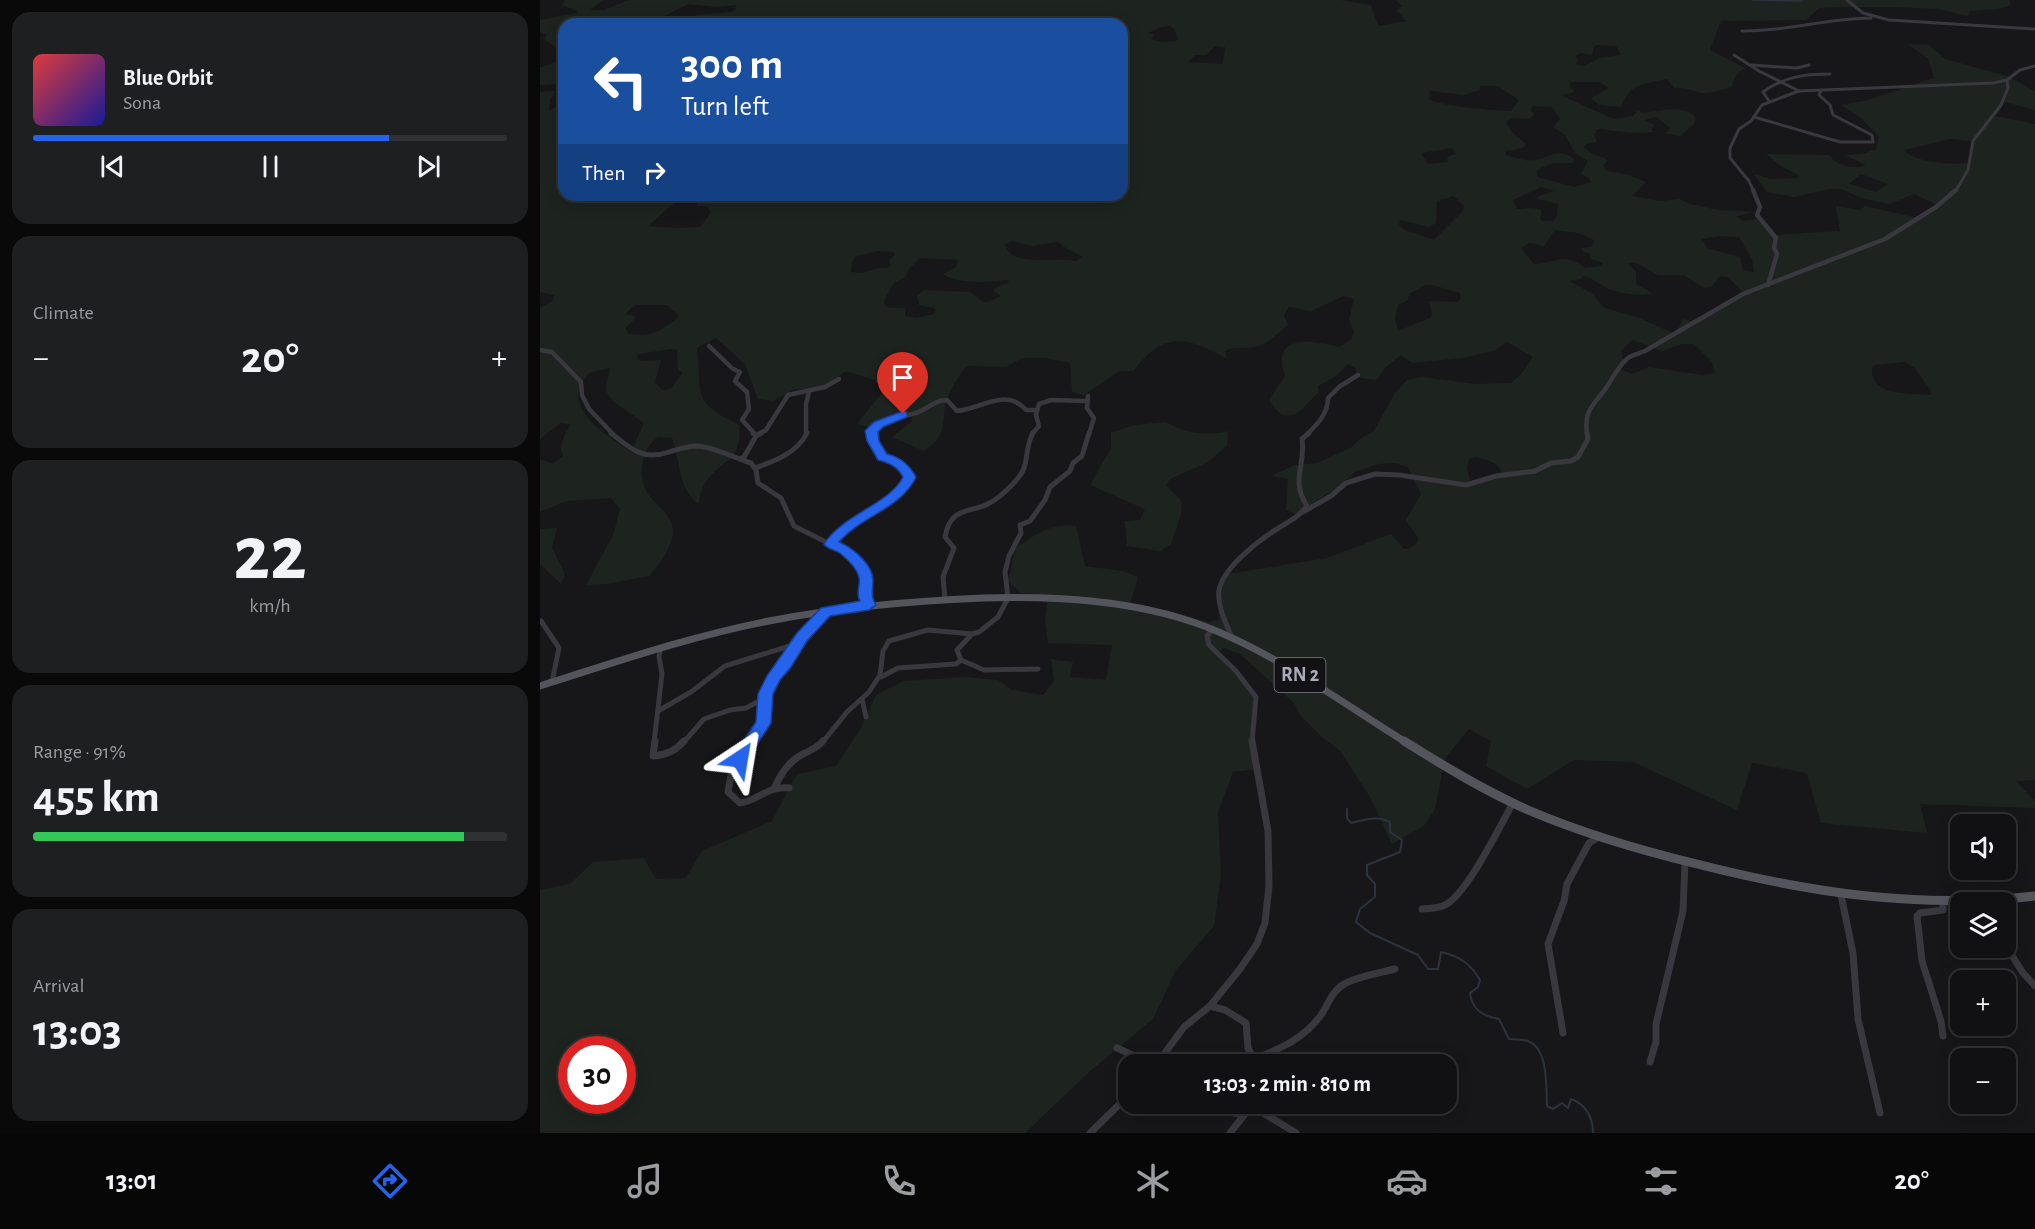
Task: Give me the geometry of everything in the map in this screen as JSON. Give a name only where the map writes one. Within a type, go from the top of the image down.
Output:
[{"type":"main road","name":"RN 2","points":[[540,686],[661,648],[769,621],[869,605],[945,599],[1008,598],[1079,601],[1123,606],[1158,612],[1231,635],[1290,669],[1433,759],[1513,803],[1555,822],[1685,862],[1781,884],[1841,895],[1950,903]]},
{"type":"main road","name":"RN 2","points":[[2016,898],[2035,896]]},
{"type":"street","points":[[1846,0],[1863,13],[1885,19]]},
{"type":"street","points":[[1742,31],[1765,31],[1852,18],[2035,29]]},
{"type":"street","points":[[1734,55],[1799,91]]},
{"type":"street","points":[[1749,65],[1797,68],[1809,65]]},
{"type":"street","points":[[1768,285],[1777,254],[1774,248],[1776,238],[1759,220],[1757,214],[1760,207],[1749,181],[1730,158],[1730,148],[1739,129],[1754,117],[1761,105],[1799,91],[1993,83],[2007,80],[2019,70],[2035,66]]},
{"type":"street","points":[[1769,101],[1763,92],[1780,81],[1814,73],[1830,74]]},
{"type":"street","points":[[1231,635],[1219,594],[1223,580],[1234,565],[1255,547],[1303,512],[1331,496],[1346,483],[1374,474],[1399,475],[1466,485],[1496,476],[1535,471],[1551,464],[1571,461],[1578,457],[1588,439],[1585,422],[1593,401],[1606,388],[1616,371],[1628,358],[1645,351],[1743,294],[1885,239],[1936,207],[1942,200],[1950,197],[1961,183],[1975,148],[1973,141],[2005,98],[2008,88],[2007,80]]},
{"type":"street","points":[[1754,117],[1840,142],[1873,142],[1872,135],[1833,115],[1830,105],[1819,95],[1821,91]]},
{"type":"street","points":[[709,346],[733,369],[740,372],[735,381],[747,392],[749,409],[742,420],[756,436]]},
{"type":"street","points":[[540,350],[552,352],[582,382],[582,395],[589,409],[604,427],[630,449],[657,456],[684,447],[699,446],[751,463],[755,468],[758,483],[781,498],[794,526],[844,549],[862,568],[867,579],[864,597],[869,605]]},
{"type":"street","points":[[1303,512],[1307,506],[1300,495],[1298,475],[1304,453],[1302,439],[1316,426],[1328,408],[1328,398],[1339,387],[1358,375]]},
{"type":"street","points":[[740,459],[744,457],[756,436],[766,430],[788,394],[810,392],[832,386],[839,379]]},
{"type":"street","points":[[755,468],[790,453],[806,435],[808,425],[806,414],[809,407],[806,399],[810,392]]},
{"type":"street","points":[[830,544],[840,532],[880,504],[890,500],[909,477],[895,460],[882,457],[871,431],[879,424],[903,414],[919,412],[938,399],[947,400],[957,411],[984,402],[1009,400],[1019,402],[1026,410],[1037,410]]},
{"type":"street","points":[[945,599],[943,577],[954,548],[945,537],[946,525],[957,513],[982,508],[999,497],[1024,469],[1025,447],[1030,436],[1039,426],[1037,410],[1040,404],[1044,401],[1087,399],[1087,408],[1094,418],[1082,456],[1073,463],[1070,471],[1050,487],[1045,500],[1030,521],[1020,525],[1022,532],[1009,553],[1004,582],[1008,598],[992,624],[972,634],[959,645],[957,650],[961,660],[984,670],[1038,669]]},
{"type":"street","points":[[661,648],[659,656],[662,674],[653,756],[664,755],[679,747],[704,719],[730,710],[746,708],[761,700],[774,676],[786,663],[798,643],[826,611]]},
{"type":"street","points":[[541,621],[559,648],[552,682]]},
{"type":"street","points":[[1164,1054],[1184,1028],[1210,1006],[1257,944],[1265,923],[1269,886],[1268,831],[1252,743],[1256,697],[1235,670],[1209,645],[1207,636],[1213,629]]},
{"type":"street","points":[[877,682],[882,668],[883,651],[889,641],[928,630],[972,634]]},
{"type":"street","points":[[658,711],[684,696],[725,666],[776,652],[798,643]]},
{"type":"street","points":[[766,694],[764,723],[731,776],[728,792],[740,803],[747,802],[774,787],[781,772],[800,755],[818,747],[883,674],[906,667],[950,666],[961,660]]},
{"type":"street","points":[[862,699],[866,717]]},
{"type":"street","points":[[774,787],[789,789]]},
{"type":"street","points":[[1422,909],[1446,906],[1453,900],[1469,875],[1478,867],[1513,803]]},
{"type":"street","points":[[1563,1033],[1548,944],[1564,901],[1567,884],[1589,843],[1599,837]]},
{"type":"street","points":[[1650,1062],[1656,1042],[1656,1024],[1683,911],[1685,862]]},
{"type":"street","points":[[1841,895],[1853,953],[1858,1019],[1880,1113]]},
{"type":"street","points":[[1942,1036],[1941,1021],[1922,961],[1917,916],[1943,910],[1943,903]]},
{"type":"street","points":[[2014,958],[2035,986]]},
{"type":"street","points":[[1272,1054],[1303,1034],[1322,1014],[1328,999],[1345,983],[1395,969]]},
{"type":"street","points":[[1210,1006],[1224,1010],[1246,1023],[1248,1048],[1251,1054]]},
{"type":"street","points":[[1118,1048],[1131,1054]]},
{"type":"street","points":[[1090,1133],[1118,1105]]},
{"type":"street","points":[[1230,1133],[1244,1115],[1239,1114]]},
{"type":"street","points":[[1266,1114],[1296,1133]]},
{"type":"shaded area","points":[[565,0],[604,0],[590,10],[604,10],[629,0],[1341,0],[1371,5],[1378,26],[1407,21],[1396,10],[1402,6],[1395,0],[2009,0],[2011,5],[1998,9],[1971,11],[1967,16],[1938,9],[1838,7],[1819,8],[1806,20],[1721,21],[1710,50],[1745,68],[1737,74],[1731,87],[1702,93],[1674,88],[1667,79],[1633,89],[1621,107],[1599,105],[1591,98],[1609,88],[1600,82],[1571,82],[1569,85],[1573,93],[1560,95],[1614,119],[1633,116],[1638,110],[1642,113],[1677,109],[1690,113],[1696,117],[1694,124],[1680,136],[1665,133],[1670,128],[1657,117],[1644,120],[1654,125],[1651,130],[1654,132],[1634,133],[1598,129],[1594,135],[1597,142],[1588,143],[1583,147],[1594,155],[1605,158],[1607,161],[1603,166],[1606,171],[1626,174],[1646,182],[1632,196],[1659,201],[1680,199],[1690,204],[1718,210],[1756,212],[1736,216],[1742,221],[1757,219],[1773,235],[1840,231],[1836,206],[1859,210],[1865,206],[1917,218],[1937,205],[1914,194],[1889,204],[1862,198],[1841,189],[1829,189],[1794,197],[1767,192],[1754,174],[1770,179],[1800,176],[1781,166],[1766,154],[1829,155],[1846,166],[1866,165],[1845,155],[1862,154],[1876,149],[1879,137],[1861,118],[1841,105],[1868,100],[1934,78],[1928,58],[1907,44],[1929,45],[1945,59],[2007,76],[2035,91],[2035,110],[2005,102],[1996,116],[2035,124],[2035,780],[2016,781],[2035,801],[2035,808],[1920,804],[1927,833],[1821,823],[1807,773],[1752,763],[1737,810],[1633,762],[1574,760],[1527,789],[1486,766],[1491,741],[1469,729],[1445,758],[1435,809],[1424,826],[1392,844],[1370,797],[1340,751],[1320,735],[1301,716],[1294,703],[1240,654],[1224,648],[1219,651],[1258,699],[1253,735],[1257,769],[1233,772],[1218,812],[1221,875],[1214,926],[1176,970],[1153,1019],[1088,1073],[1025,1133],[540,1133],[540,890],[570,884],[593,862],[644,858],[656,879],[686,878],[702,851],[772,821],[797,774],[836,766],[861,728],[876,695],[904,681],[967,677],[998,680],[1012,690],[1043,695],[1054,681],[1051,659],[1073,662],[1070,677],[1106,680],[1112,645],[1048,643],[1045,621],[1048,596],[1021,593],[1008,581],[1015,549],[1051,528],[1076,526],[1085,566],[1123,571],[1138,577],[1130,604],[1209,622],[1219,620],[1218,585],[1228,574],[1327,558],[1391,534],[1404,549],[1409,549],[1417,543],[1418,538],[1406,520],[1421,494],[1408,467],[1395,463],[1378,464],[1355,472],[1337,488],[1295,514],[1286,510],[1288,479],[1271,476],[1295,465],[1318,463],[1352,447],[1361,438],[1374,431],[1395,393],[1407,380],[1421,377],[1476,384],[1511,383],[1522,373],[1533,357],[1507,342],[1493,351],[1462,358],[1412,363],[1401,355],[1385,368],[1377,380],[1360,378],[1355,368],[1348,364],[1336,376],[1318,386],[1319,392],[1300,411],[1288,416],[1282,414],[1269,400],[1285,376],[1282,362],[1283,352],[1289,346],[1297,343],[1307,342],[1339,347],[1351,340],[1354,332],[1349,320],[1354,299],[1344,296],[1311,311],[1289,307],[1284,315],[1288,325],[1259,346],[1225,351],[1227,359],[1188,342],[1166,343],[1155,349],[1134,371],[1119,371],[1084,395],[1072,392],[1070,363],[1045,358],[1022,358],[1006,367],[966,366],[949,394],[942,431],[933,444],[924,451],[892,437],[911,422],[914,411],[896,415],[869,427],[857,424],[885,389],[872,379],[846,371],[820,388],[793,390],[773,401],[758,399],[745,364],[716,338],[697,348],[700,387],[702,396],[713,410],[739,425],[739,438],[734,454],[710,476],[703,487],[698,504],[686,489],[680,474],[672,438],[658,437],[649,446],[644,457],[642,477],[649,496],[667,515],[671,523],[673,531],[668,549],[649,576],[607,584],[586,585],[613,535],[620,509],[611,498],[566,501],[540,512],[540,459],[553,464],[563,456],[562,443],[571,424],[560,423],[540,439],[540,308],[553,301],[554,295],[540,292],[540,92],[555,91],[550,100],[549,111],[558,106],[558,201],[677,201],[648,226],[700,227],[709,216],[710,211],[707,206],[697,206],[698,201],[1128,201],[1128,18],[690,18],[696,15],[731,12],[735,10],[736,5],[717,7],[688,4],[661,18],[558,18],[558,49],[544,39],[547,35],[540,32],[540,20],[577,13],[562,5]],"holes":[[[1170,26],[1175,30],[1178,39],[1160,42],[1151,39],[1154,35],[1148,33]],[[1598,45],[1616,46],[1621,55],[1599,58],[1585,66],[1576,65],[1575,56],[1580,53],[1592,55],[1594,46]],[[1215,46],[1225,47],[1223,64],[1188,62],[1195,55],[1206,55]],[[1481,86],[1498,86],[1519,100],[1511,111],[1455,106],[1429,99],[1430,91],[1464,95],[1479,90]],[[1533,106],[1552,107],[1560,119],[1553,127],[1565,135],[1575,153],[1588,161],[1581,174],[1589,178],[1591,182],[1574,187],[1537,177],[1537,170],[1552,163],[1573,163],[1574,159],[1568,155],[1558,153],[1532,160],[1506,155],[1506,151],[1523,148],[1526,144],[1511,131],[1506,122],[1510,118],[1529,119],[1534,115],[1531,110]],[[1950,139],[1970,141],[1973,150],[1969,163],[1954,164],[1925,160],[1904,150]],[[1452,148],[1456,154],[1447,157],[1448,162],[1428,164],[1421,153]],[[1861,174],[1888,184],[1876,192],[1849,184]],[[1541,187],[1554,191],[1537,197],[1558,204],[1557,216],[1553,221],[1542,221],[1540,218],[1542,210],[1517,209],[1513,200]],[[1454,196],[1464,206],[1463,211],[1434,240],[1405,230],[1399,225],[1400,220],[1429,227],[1436,223],[1437,201]],[[1555,230],[1579,233],[1594,240],[1592,247],[1581,248],[1583,252],[1589,253],[1592,259],[1603,263],[1602,266],[1585,268],[1566,259],[1534,264],[1521,248],[1529,243],[1544,246]],[[1719,236],[1739,237],[1752,259],[1754,272],[1743,271],[1740,257],[1707,248],[1702,239]],[[1013,241],[1031,246],[1058,242],[1083,257],[1076,261],[1036,260],[1025,259],[1009,252],[1005,244]],[[878,251],[894,252],[895,255],[889,260],[891,266],[888,268],[878,268],[862,273],[851,272],[852,262],[856,256]],[[920,258],[958,260],[956,267],[943,274],[957,280],[974,282],[1007,280],[1010,282],[995,288],[993,291],[1001,296],[988,302],[983,302],[970,292],[924,290],[917,296],[919,305],[936,310],[934,314],[916,318],[905,316],[905,309],[885,306],[884,301],[893,284],[906,276],[908,270]],[[1634,262],[1658,275],[1683,275],[1704,288],[1711,287],[1720,276],[1728,277],[1744,293],[1695,322],[1683,319],[1677,331],[1673,333],[1637,317],[1604,308],[1593,294],[1569,281],[1581,279],[1583,276],[1618,292],[1640,295],[1652,293],[1636,284],[1636,272],[1628,264]],[[1426,285],[1460,293],[1461,299],[1457,302],[1429,301],[1432,315],[1430,318],[1398,331],[1395,318],[1398,305],[1408,300],[1409,294]],[[635,305],[667,305],[679,315],[661,330],[644,335],[629,334],[625,328],[635,319],[634,316],[625,314]],[[1632,340],[1662,351],[1682,344],[1694,344],[1712,362],[1715,373],[1703,375],[1649,367],[1632,374],[1620,369],[1624,362],[1621,351]],[[677,350],[678,370],[683,372],[671,389],[662,390],[655,382],[661,360],[642,361],[637,358],[638,354]],[[1905,362],[1915,368],[1931,391],[1931,395],[1892,392],[1884,389],[1873,377],[1872,367]],[[610,368],[606,385],[610,397],[644,423],[631,452],[596,426],[578,399],[580,385],[589,373]],[[1475,457],[1484,459],[1493,462],[1503,476],[1470,481],[1467,467],[1469,459]]]},
{"type":"shaded area","points":[[558,61],[558,84],[540,85],[540,68]]},
{"type":"shaded area","points":[[1166,422],[1196,433],[1213,434],[1228,431],[1227,446],[1206,463],[1170,479],[1166,485],[1182,502],[1181,514],[1171,544],[1160,551],[1127,546],[1125,521],[1140,520],[1145,509],[1090,485],[1111,448],[1111,433],[1134,425]]},
{"type":"shaded area","points":[[557,528],[552,548],[565,574],[561,584],[540,564],[540,529]]},
{"type":"waterway","points":[[1752,0],[1803,1]]},
{"type":"waterway","points":[[1347,809],[1347,818],[1351,823],[1370,819],[1385,820],[1390,822],[1390,832],[1402,840],[1400,852],[1367,865],[1367,875],[1375,884],[1375,897],[1360,909],[1356,922],[1370,933],[1418,955],[1428,969],[1438,969],[1441,952],[1459,958],[1468,965],[1480,980],[1478,987],[1470,993],[1476,1008],[1483,1014],[1499,1019],[1509,1039],[1528,1041],[1540,1052],[1545,1070],[1547,1106],[1553,1109],[1562,1103],[1568,1108],[1571,1099],[1576,1101],[1588,1112],[1593,1133]]},
{"type":"route","points":[[740,759],[764,723],[766,694],[774,676],[786,663],[794,646],[826,611],[869,605],[863,592],[867,579],[862,568],[844,549],[830,544],[840,532],[880,504],[890,500],[906,483],[909,477],[907,471],[895,460],[882,457],[873,441],[871,431],[879,424],[903,414]]}]
